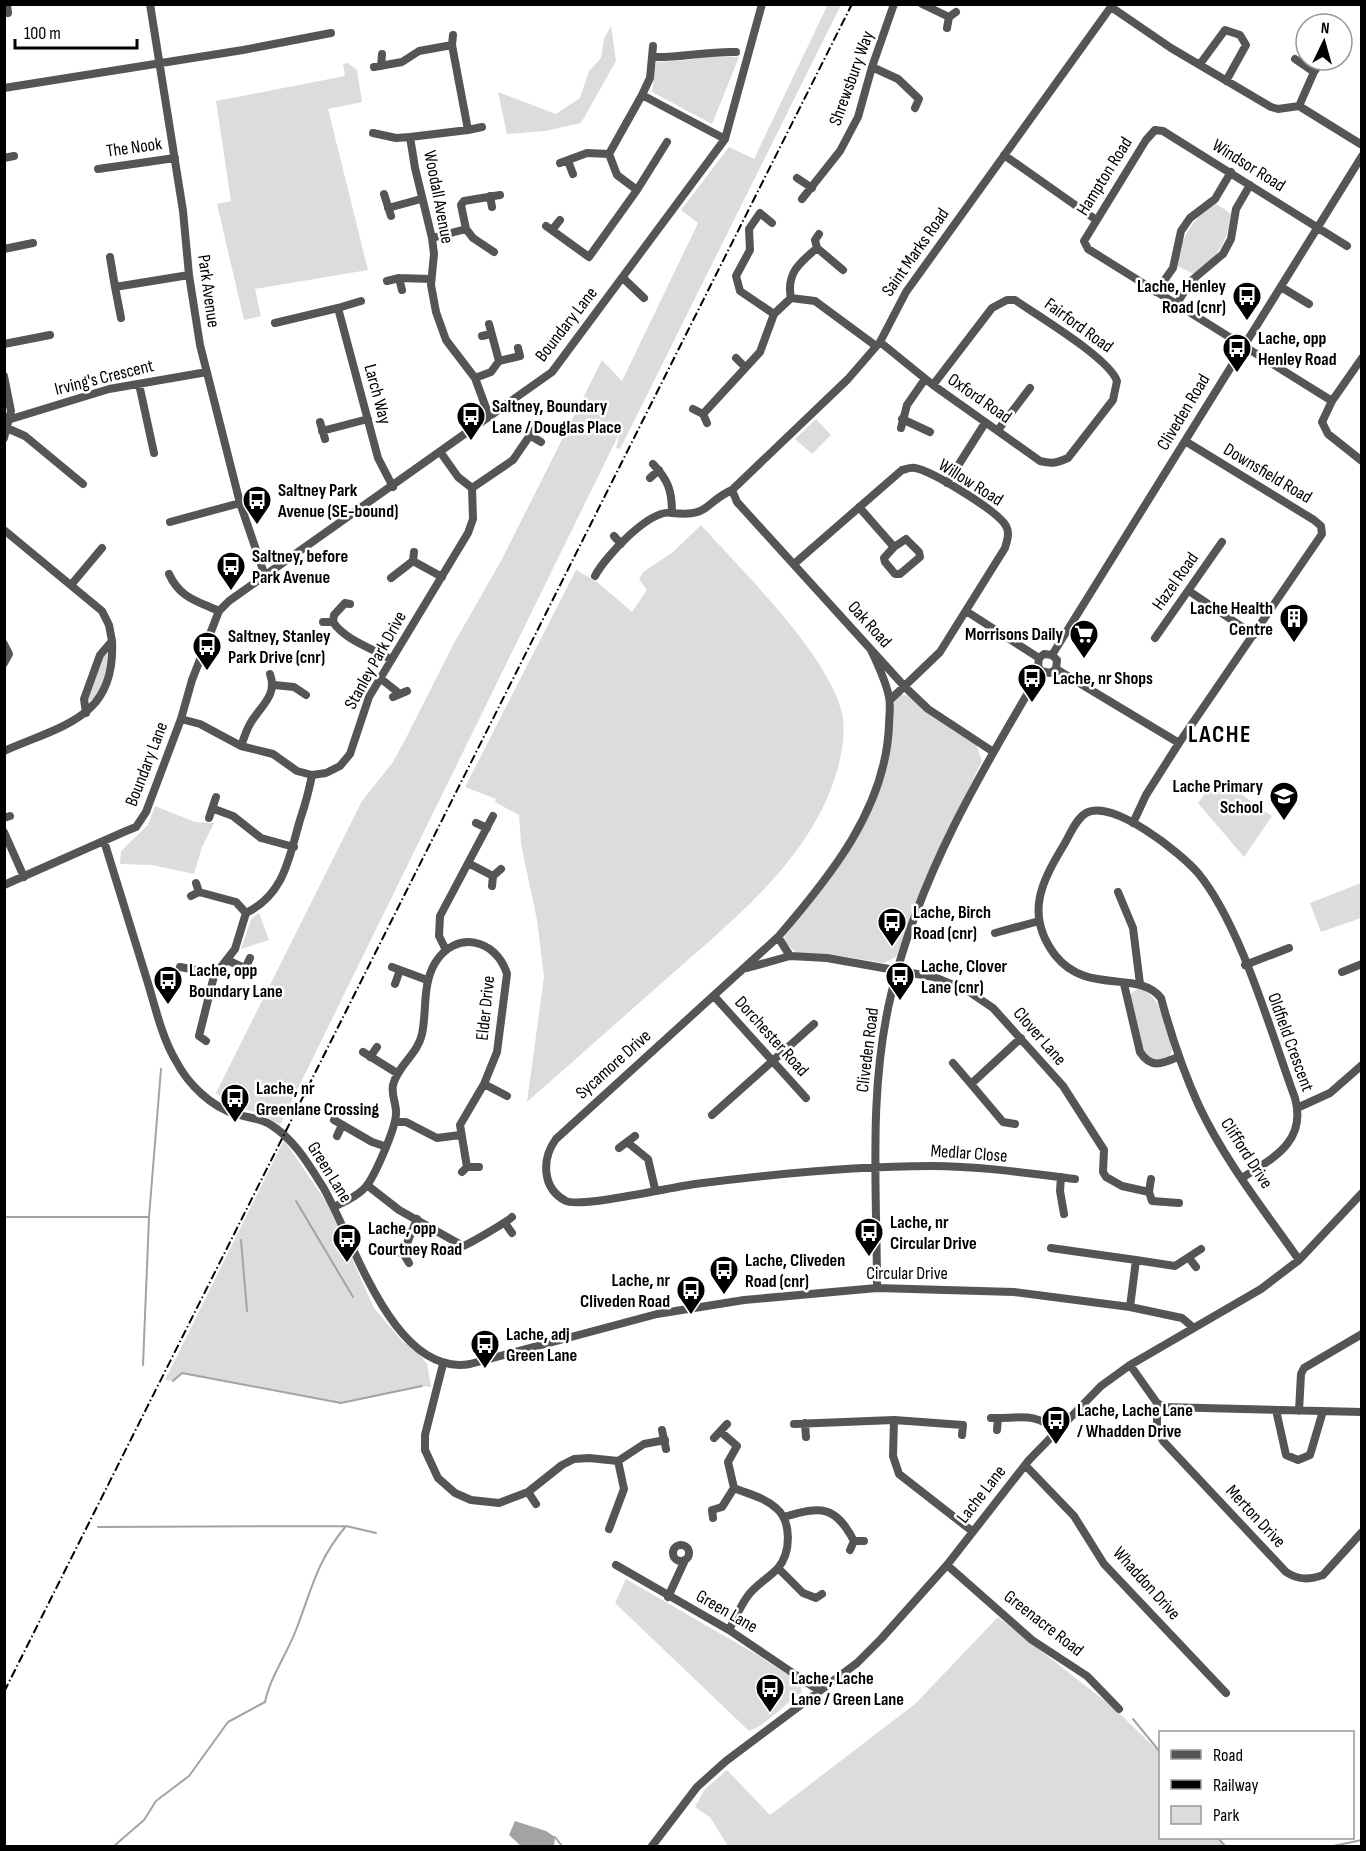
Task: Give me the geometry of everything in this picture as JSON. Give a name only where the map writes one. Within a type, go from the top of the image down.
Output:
[{"type":"street","points":[[4,13],[8,13],[7,4]]},
{"type":"street","name":"Park Avenue","points":[[150,4],[175,158],[189,275],[207,372],[240,503],[265,576]]},
{"type":"street","name":"Boundary Lane","points":[[4,885],[136,826],[142,819],[181,719],[192,680],[219,611],[552,372],[725,139],[762,4]]},
{"type":"street","name":"Shrewsbury Way","points":[[802,199],[840,151],[858,117],[872,67],[894,4]]},
{"type":"street","points":[[922,4],[952,15],[946,28]]},
{"type":"street","points":[[1112,6],[1171,48],[1270,107],[1278,109],[1299,106],[1362,145]]},
{"type":"street","name":"Saint Marks Road","points":[[595,576],[600,565],[653,517],[672,513],[696,514],[706,510],[732,490],[848,379],[878,344],[906,292],[1112,6]]},
{"type":"street","points":[[1200,64],[1225,30],[1240,35],[1246,45],[1226,81]]},
{"type":"street","points":[[4,88],[331,33]]},
{"type":"street","points":[[453,35],[452,45],[468,130]]},
{"type":"street","points":[[382,54],[378,67],[402,62],[419,51],[452,45]]},
{"type":"street","points":[[609,154],[650,78],[653,46]]},
{"type":"street","points":[[652,57],[679,58],[704,51],[730,48]]},
{"type":"street","points":[[872,67],[898,79],[919,99]]},
{"type":"street","points":[[1299,106],[1314,72]]},
{"type":"street","points":[[915,108],[919,99],[927,94]]},
{"type":"street","points":[[642,95],[725,139]]},
{"type":"street","name":"Woodall Avenue","points":[[482,127],[410,136],[421,200],[432,238],[434,254],[431,279],[436,312],[446,340],[476,378],[489,416]]},
{"type":"street","name":"Windsor Road","points":[[1163,131],[1347,246]]},
{"type":"street","name":"Hampton Road","points":[[1156,292],[1088,249],[1084,241],[1095,219],[1151,133],[1163,131]]},
{"type":"street","points":[[373,133],[396,138],[410,136]]},
{"type":"street","points":[[560,220],[549,228],[589,257],[638,190],[667,142]]},
{"type":"street","points":[[573,174],[564,162],[587,153],[609,154]]},
{"type":"street","points":[[609,154],[617,175],[638,190]]},
{"type":"street","points":[[1004,155],[1095,219]]},
{"type":"street","points":[[4,158],[14,156]]},
{"type":"street","name":"Cliveden Road","points":[[1052,655],[1362,156]]},
{"type":"street","name":"The Nook","points":[[98,170],[175,158]]},
{"type":"street","points":[[1231,172],[1215,199],[1190,218],[1181,231],[1173,268],[1156,292],[1332,401]]},
{"type":"street","points":[[797,178],[812,188]]},
{"type":"street","points":[[1176,305],[1191,281],[1223,254],[1231,239],[1236,210],[1250,185]]},
{"type":"street","points":[[384,194],[390,212],[421,200]]},
{"type":"street","points":[[494,252],[472,238],[466,229],[460,205],[464,201],[500,195]]},
{"type":"street","points":[[490,196],[492,207]]},
{"type":"street","points":[[772,223],[760,213],[750,229],[750,250],[736,276],[740,291],[774,314]]},
{"type":"street","points":[[432,238],[466,229]]},
{"type":"street","points":[[819,234],[815,240],[817,248],[843,270]]},
{"type":"street","points":[[4,249],[33,243]]},
{"type":"street","points":[[693,409],[705,418],[745,367],[760,352],[774,314],[791,298],[788,284],[792,275],[804,259],[817,248]]},
{"type":"street","points":[[111,257],[121,318]]},
{"type":"street","points":[[116,287],[189,275]]},
{"type":"street","points":[[399,278],[402,290]]},
{"type":"street","points":[[623,278],[644,298]]},
{"type":"street","points":[[387,280],[431,279]]},
{"type":"street","points":[[638,290],[647,283]]},
{"type":"street","points":[[1281,287],[1310,304]]},
{"type":"street","name":"Oxford Road","points":[[791,298],[816,301],[1040,461],[1057,463],[1068,458]]},
{"type":"street","name":"Fairford Road","points":[[933,385],[992,308],[1007,300],[1015,300],[1110,367],[1117,381],[1113,400],[1068,458]]},
{"type":"street","points":[[275,323],[361,301]]},
{"type":"street","name":"Larch Way","points":[[338,308],[378,458],[393,487]]},
{"type":"street","points":[[487,331],[499,361]]},
{"type":"street","points":[[4,344],[50,335]]},
{"type":"street","points":[[476,378],[491,372],[499,361],[520,356],[518,348]]},
{"type":"street","points":[[735,358],[745,367]]},
{"type":"street","points":[[1362,358],[1323,417],[1323,427],[1362,461]]},
{"type":"street","name":"Irving's Crescent","points":[[11,419],[109,389],[207,372]]},
{"type":"street","points":[[4,376],[11,419],[4,438]]},
{"type":"street","points":[[901,428],[907,405],[925,379]]},
{"type":"street","points":[[140,384],[154,453]]},
{"type":"street","points":[[998,430],[1030,388]]},
{"type":"street","points":[[322,431],[368,419]]},
{"type":"street","points":[[902,419],[930,432]]},
{"type":"street","points":[[947,483],[985,423]]},
{"type":"street","points":[[9,429],[26,436],[83,484]]},
{"type":"street","points":[[441,453],[458,477],[472,488],[513,460],[533,432],[541,442]]},
{"type":"street","name":"Downsfield Road","points":[[1185,441],[1314,520],[1322,529],[1320,540],[1254,635]]},
{"type":"street","points":[[650,478],[656,467],[672,492],[672,513]]},
{"type":"street","name":"Willow Road","points":[[794,564],[902,470],[915,467],[947,483],[998,516],[1006,525],[1008,535],[1005,548],[933,662],[906,687]]},
{"type":"street","name":"Stanley Park Drive","points":[[312,775],[326,773],[340,766],[350,754],[359,721],[390,659],[464,540],[472,519],[472,488]]},
{"type":"street","name":"Oak Road","points":[[732,490],[737,502],[906,687],[928,709],[992,751]]},
{"type":"street","points":[[170,522],[240,503]]},
{"type":"street","points":[[859,507],[894,547]]},
{"type":"street","points":[[4,530],[102,611],[109,625],[113,661],[108,686],[101,699],[86,713],[4,751]]},
{"type":"street","points":[[614,536],[621,544]]},
{"type":"street","name":"Hazel Road","points":[[1155,638],[1222,542]]},
{"type":"street","points":[[71,585],[102,548]]},
{"type":"street","points":[[391,578],[413,561],[414,552]]},
{"type":"street","points":[[413,561],[442,577]]},
{"type":"street","points":[[169,574],[175,587],[183,594],[219,611]]},
{"type":"street","points":[[1133,823],[1146,795],[1179,743],[1254,635],[1189,591]]},
{"type":"street","points":[[345,601],[328,622],[351,639],[390,659]]},
{"type":"street","points":[[966,611],[1039,658]]},
{"type":"street","points":[[86,713],[84,699],[100,655],[112,641]]},
{"type":"street","points":[[4,644],[9,654],[4,663]]},
{"type":"street","name":"Sycamore Drive","points":[[871,650],[890,700],[888,741],[871,803],[828,876],[778,937],[744,970],[556,1138],[547,1150],[545,1162],[548,1179],[558,1195],[566,1201],[589,1203],[655,1189],[771,1175],[875,1169]]},
{"type":"street","points":[[1044,654],[1052,655],[1058,663],[1056,669],[1050,673],[1041,671],[1038,666],[1039,658],[1044,654]]},
{"type":"street","points":[[1056,669],[1179,743]]},
{"type":"street","name":"Cliveden Road","points":[[877,1288],[875,1169],[879,1075],[890,996],[929,883],[992,751],[1041,671]]},
{"type":"street","points":[[241,746],[250,723],[268,700],[274,685],[270,674]]},
{"type":"street","points":[[380,678],[400,694]]},
{"type":"street","points":[[274,685],[294,687],[306,695]]},
{"type":"street","points":[[890,700],[906,687]]},
{"type":"street","points":[[181,719],[200,724],[241,746],[273,754],[297,771],[312,775],[308,799],[294,847],[279,884],[260,906],[246,913],[235,949],[214,976],[199,1038]]},
{"type":"street","points":[[209,818],[214,809],[216,796]]},
{"type":"street","points":[[214,809],[233,816],[261,838],[294,847]]},
{"type":"street","name":"Oldfield Crescent","points":[[1039,921],[1042,885],[1080,819],[1086,813],[1098,810],[1133,823],[1170,848],[1197,873],[1221,909],[1245,964],[1297,1108],[1296,1126],[1281,1153],[1242,1178]]},
{"type":"street","points":[[334,1207],[355,1196],[367,1185],[395,1122],[393,1087],[398,1073],[419,1044],[428,980],[433,966],[446,950],[439,936],[440,916],[493,816]]},
{"type":"street","points":[[476,823],[487,828]]},
{"type":"street","points":[[4,832],[24,877]]},
{"type":"street","name":"Green Lane","points":[[104,841],[154,1003],[174,1059],[183,1073],[208,1099],[226,1110],[260,1120],[280,1132],[305,1159],[334,1207],[385,1314],[427,1355],[443,1364]]},
{"type":"street","points":[[468,863],[493,876]]},
{"type":"street","points":[[492,886],[493,876],[501,869]]},
{"type":"street","points":[[195,890],[236,902],[246,913]]},
{"type":"street","points":[[995,932],[1039,921],[1056,957],[1084,977],[1124,984],[1140,984],[1133,928],[1118,892]]},
{"type":"street","points":[[744,970],[790,956],[778,937]]},
{"type":"street","name":"Elder Drive","points":[[446,950],[460,944],[484,945],[495,951],[505,968],[500,1039],[484,1084],[462,1117],[460,1135],[464,1169],[479,1167]]},
{"type":"street","points":[[1245,964],[1289,948]]},
{"type":"street","name":"Clover Lane","points":[[790,956],[827,958],[898,969],[934,977],[968,990],[993,1008],[1022,1038],[1062,1086],[1101,1144],[1104,1157],[1103,1172],[1106,1177],[1122,1186],[1149,1192]]},
{"type":"street","points":[[227,960],[249,970],[250,958]]},
{"type":"street","points":[[1342,972],[1362,964]]},
{"type":"street","points":[[180,967],[214,976]]},
{"type":"street","points":[[395,984],[396,969],[428,980]]},
{"type":"street","points":[[1124,984],[1140,1052],[1145,1060],[1150,1064],[1162,1064],[1179,1058]]},
{"type":"street","name":"Clifford Drive","points":[[1140,984],[1155,991],[1199,1107],[1242,1178],[1299,1260]]},
{"type":"street","name":"Dorchester Road","points":[[714,996],[806,1098]]},
{"type":"street","points":[[712,1116],[814,1024]]},
{"type":"street","points":[[971,1084],[1022,1038]]},
{"type":"street","points":[[377,1047],[367,1055],[398,1073]]},
{"type":"street","points":[[953,1063],[1003,1122],[1011,1126]]},
{"type":"street","points":[[1297,1108],[1330,1093],[1362,1065]]},
{"type":"street","points":[[484,1084],[507,1096]]},
{"type":"street","points":[[337,1136],[338,1122],[372,1142],[384,1146]]},
{"type":"street","points":[[395,1122],[406,1122],[437,1138],[460,1135]]},
{"type":"street","points":[[619,1148],[635,1136]]},
{"type":"street","points":[[627,1142],[648,1159],[655,1189]]},
{"type":"street","name":"Medlar Close","points":[[875,1169],[932,1166],[1075,1179]]},
{"type":"street","points":[[1061,1177],[1060,1191],[1064,1214]]},
{"type":"street","points":[[1151,1179],[1149,1192],[1152,1201],[1179,1203]]},
{"type":"street","points":[[367,1185],[399,1210],[463,1246],[509,1220],[512,1233]]},
{"type":"street","name":"Lache Lane","points":[[652,1846],[697,1787],[726,1761],[857,1663],[947,1565],[1025,1465],[1101,1386],[1130,1365],[1261,1288],[1299,1260],[1362,1193]]},
{"type":"street","points":[[402,1253],[417,1220]]},
{"type":"street","points":[[1051,1248],[1175,1266],[1201,1249]]},
{"type":"street","points":[[391,1251],[402,1253],[409,1263]]},
{"type":"street","points":[[1190,1258],[1196,1267]]},
{"type":"street","points":[[1130,1307],[1136,1260]]},
{"type":"street","name":"Circular Drive","points":[[443,1364],[470,1364],[657,1314],[744,1300],[877,1288],[1014,1292],[1130,1307],[1182,1318],[1194,1328]]},
{"type":"street","points":[[1299,1411],[1300,1374],[1304,1368],[1362,1334]]},
{"type":"street","points":[[443,1364],[424,1435],[425,1450],[438,1478],[455,1493],[471,1500],[499,1503],[528,1492],[562,1464],[589,1458],[618,1461],[644,1444],[666,1444],[663,1430]]},
{"type":"street","points":[[1130,1365],[1157,1403],[1169,1408],[1362,1412]]},
{"type":"street","name":"Merton Drive","points":[[1157,1403],[1157,1429],[1164,1442],[1286,1572],[1295,1578],[1304,1579],[1323,1575],[1362,1532]]},
{"type":"street","points":[[1276,1410],[1286,1455],[1298,1460],[1310,1455],[1323,1411]]},
{"type":"street","points":[[998,1430],[995,1418],[1035,1417],[1044,1420],[1056,1431]]},
{"type":"street","points":[[894,1420],[893,1456],[899,1474],[972,1531]]},
{"type":"street","points":[[794,1424],[894,1420],[963,1425],[962,1435]]},
{"type":"street","points":[[711,1510],[722,1507],[734,1488],[728,1462],[739,1444],[717,1435],[727,1424]]},
{"type":"street","points":[[805,1424],[806,1437]]},
{"type":"street","points":[[609,1529],[617,1520],[624,1489],[618,1461]]},
{"type":"street","name":"Whaddon Drive","points":[[1025,1465],[1074,1516],[1104,1564],[1226,1693]]},
{"type":"street","points":[[729,1630],[746,1598],[759,1582],[778,1568],[788,1540],[784,1517],[770,1503],[734,1488]]},
{"type":"street","points":[[528,1492],[536,1504]]},
{"type":"street","points":[[784,1517],[809,1509],[831,1512],[859,1541],[850,1550]]},
{"type":"street","points":[[668,1597],[685,1560]]},
{"type":"street","name":"Greenacre Road","points":[[947,1565],[1032,1640],[1087,1676],[1119,1709]]},
{"type":"street","name":"Green Lane","points":[[616,1566],[729,1630],[818,1690]]},
{"type":"street","points":[[778,1568],[803,1593],[818,1599]]},
{"type":"green space","points":[[828,4],[841,5],[620,449],[616,448],[620,432],[280,1125],[261,1114],[230,1105],[216,1093],[362,801],[393,762],[453,645],[501,561],[602,360],[622,381],[698,223],[681,210],[729,147],[754,159]]},
{"type":"green space","points":[[611,26],[616,61],[581,123],[545,131],[507,134],[498,92],[556,114],[580,98],[589,71],[601,58],[604,39]]},
{"type":"green space","points":[[707,56],[739,57],[712,124],[652,92],[656,62],[689,60]]},
{"type":"green space","points":[[348,63],[357,70],[362,102],[328,109],[368,270],[255,289],[261,316],[244,320],[217,204],[231,201],[216,101],[345,76],[343,64]]},
{"type":"green space","points":[[1215,203],[1231,214],[1227,233],[1215,256],[1193,274],[1178,266],[1181,246],[1194,223]]},
{"type":"green space","points":[[816,419],[831,435],[812,454],[795,439]]},
{"type":"green space","points":[[701,525],[782,614],[820,665],[834,690],[842,713],[844,728],[837,771],[824,804],[807,835],[762,891],[710,941],[527,1102],[544,977],[537,920],[521,844],[519,815],[495,802],[496,799],[465,787],[576,570],[597,582],[632,612],[647,590],[639,579],[643,572],[673,552]]},
{"type":"green space","points":[[109,652],[102,688],[93,699],[87,702],[105,653]]},
{"type":"green space","points":[[900,695],[908,695],[977,746],[982,761],[935,858],[896,957],[884,963],[828,954],[797,953],[783,941],[786,934],[831,879],[856,839],[877,797],[886,765],[889,721],[895,702]]},
{"type":"green space","points":[[1217,777],[1272,816],[1244,857],[1198,803]]},
{"type":"green space","points":[[155,806],[195,822],[214,823],[202,847],[194,874],[152,865],[120,864],[121,851],[148,825]]},
{"type":"green space","points":[[1361,883],[1361,918],[1321,932],[1310,903]]},
{"type":"green space","points":[[259,913],[269,940],[241,949],[251,919]]},
{"type":"green space","points":[[1139,988],[1153,998],[1162,1013],[1172,1050],[1170,1057],[1153,1062],[1143,1054],[1130,994]]},
{"type":"green space","points":[[284,1140],[327,1203],[374,1308],[402,1341],[418,1352],[427,1364],[431,1387],[422,1386],[341,1403],[182,1373],[173,1381],[165,1380]]},
{"type":"green space","points":[[626,1579],[759,1656],[800,1683],[802,1692],[760,1726],[749,1731],[615,1603]]},
{"type":"green space","points":[[998,1617],[1115,1709],[1159,1752],[1159,1839],[1219,1839],[1225,1846],[728,1846],[710,1817],[695,1807],[705,1789],[727,1770],[770,1815],[915,1704]]},
{"type":"shaded area","points":[[515,1821],[546,1831],[555,1837],[554,1846],[521,1846],[509,1835]]},
{"type":"waterway","points":[[143,1365],[149,1217],[161,1069]]},
{"type":"waterway","points":[[296,1201],[353,1297]]},
{"type":"waterway","points":[[4,1217],[149,1217]]},
{"type":"waterway","points":[[241,1240],[247,1311]]},
{"type":"waterway","points":[[173,1381],[182,1373],[341,1403],[422,1386]]},
{"type":"waterway","points":[[98,1527],[346,1526]]},
{"type":"waterway","points":[[114,1846],[144,1820],[156,1801],[189,1776],[228,1722],[265,1702],[321,1564],[346,1526],[376,1533]]},
{"type":"waterway","points":[[1133,1719],[1159,1751]]},
{"type":"waterway","points":[[555,1837],[562,1846]]},
{"type":"waterway","points":[[1219,1839],[1225,1846]]},
{"type":"waterway","points":[[1333,1846],[1362,1840]]},
{"type":"railway","points":[[4,1692],[852,4]]},
{"type":"place","name":"Lache, Henley Road (cnr)","points":[[1247,322]]},
{"type":"place","name":"Lache, opp Henley Road","points":[[1237,374]]},
{"type":"place","name":"Saltney, Boundary Lane / Douglas Place","points":[[471,442]]},
{"type":"place","name":"Saltney Park Avenue (SE-bound)","points":[[257,526]]},
{"type":"place","name":"Saltney, before Park Avenue","points":[[231,592]]},
{"type":"place","name":"Lache Health Centre","points":[[1294,644]]},
{"type":"place","name":"Morrisons Daily","points":[[1084,660]]},
{"type":"place","name":"Saltney, Stanley Park Drive (cnr)","points":[[207,672]]},
{"type":"place","name":"Lache, nr Shops","points":[[1032,704]]},
{"type":"place","name":"Lache Primary School","points":[[1284,822]]},
{"type":"place","name":"Lache, Birch Road (cnr)","points":[[892,948]]},
{"type":"place","name":"Lache, Clover Lane (cnr)","points":[[900,1002]]},
{"type":"place","name":"Lache, opp Boundary Lane","points":[[168,1006]]},
{"type":"place","name":"Lache, nr Greenlane Crossing","points":[[235,1124]]},
{"type":"place","name":"Lache, nr Circular Drive","points":[[869,1258]]},
{"type":"place","name":"Lache, opp Courtney Road","points":[[347,1264]]},
{"type":"place","name":"Lache, Cliveden Road (cnr)","points":[[724,1296]]},
{"type":"place","name":"Lache, nr Cliveden Road","points":[[691,1316]]},
{"type":"place","name":"Lache, adj Green Lane","points":[[485,1370]]},
{"type":"place","name":"Lache, Lache Lane / Whadden Drive","points":[[1056,1446]]},
{"type":"place","name":"Lache, Lache Lane / Green Lane","points":[[770,1714]]},
{"type":"district","name":"LACHE","points":[[1220,734]]}]
